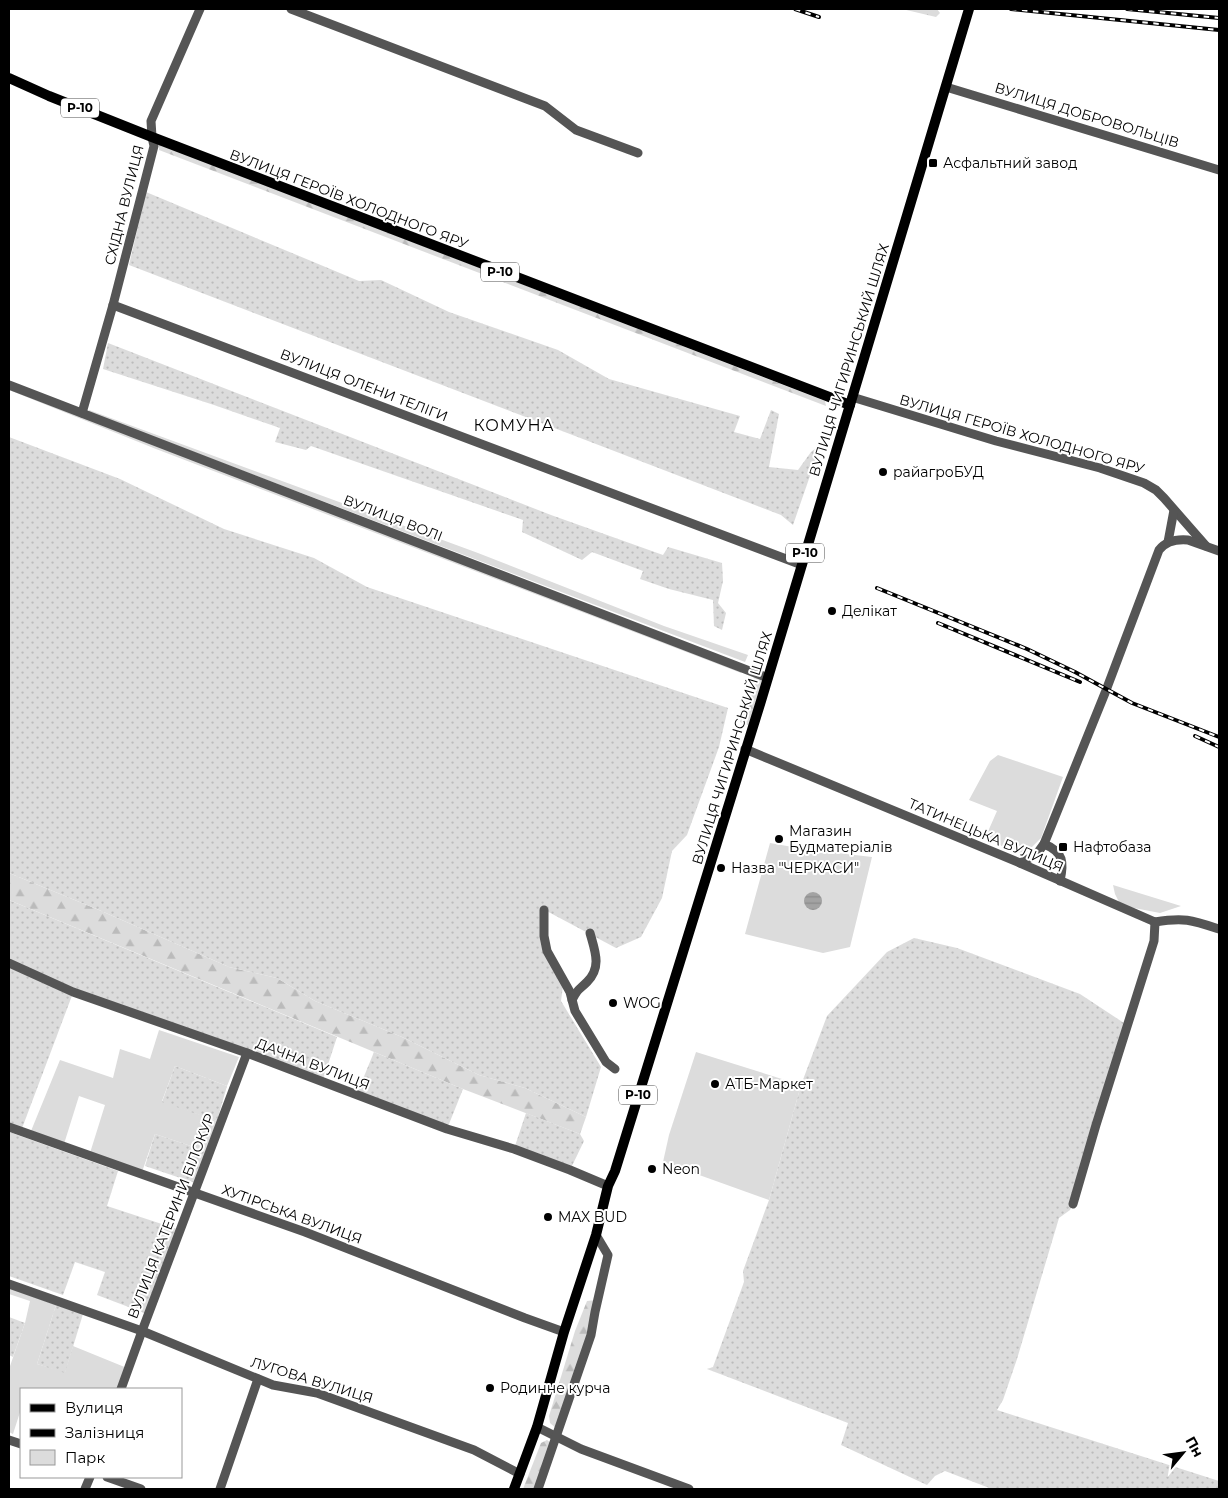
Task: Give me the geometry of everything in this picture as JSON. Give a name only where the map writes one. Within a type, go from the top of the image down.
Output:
[{"type":"main road","name":"ВУЛИЦЯ ЧИГИРИНСЬКИЙ ШЛЯХ","points":[[514,1489],[537,1427],[564,1332],[596,1235],[608,1186],[615,1172],[768,678],[969,10]]},
{"type":"main road","name":"ВУЛИЦЯ ГЕРОЇВ ХОЛОДНОГО ЯРУ","points":[[9,78],[152,137],[851,401]]},
{"type":"street","name":"СХІДНА ВУЛИЦЯ","points":[[82,413],[113,305],[154,146],[151,122],[200,9]]},
{"type":"street","points":[[291,9],[545,106],[576,130],[638,153]]},
{"type":"street","name":"ВУЛИЦЯ ДОБРОВОЛЬЦІВ","points":[[946,87],[1219,170]]},
{"type":"street","name":"ВУЛИЦЯ ОЛЕНИ ТЕЛІГИ","points":[[113,305],[802,564]]},
{"type":"street","name":"ВУЛИЦЯ ВОЛІ","points":[[9,385],[768,678]]},
{"type":"street","name":"ВУЛИЦЯ ГЕРОЇВ ХОЛОДНОГО ЯРУ","points":[[851,401],[1100,468],[1140,481],[1156,490],[1206,546],[1219,551]]},
{"type":"street","points":[[1168,542],[1174,510]]},
{"type":"street","points":[[1020,863],[1036,855],[1044,844],[1105,693],[1159,550],[1168,542],[1177,540],[1188,540],[1206,546]]},
{"type":"street","name":"ТАТИНЕЦЬКА ВУЛИЦЯ","points":[[745,749],[1020,863],[1155,922]]},
{"type":"street","points":[[1044,844],[1051,846],[1062,860],[1063,869],[1060,881]]},
{"type":"street","points":[[544,910],[544,936],[547,951],[570,992],[575,1011],[606,1062],[615,1069]]},
{"type":"street","points":[[1073,1204],[1154,941],[1155,922],[1177,918],[1219,929]]},
{"type":"street","points":[[572,1000],[578,989],[593,975],[596,968],[596,953],[590,933]]},
{"type":"street","name":"ДАЧНА ВУЛИЦЯ","points":[[9,963],[73,992],[247,1053],[447,1130],[514,1149],[608,1186]]},
{"type":"street","name":"ВУЛИЦЯ КАТЕРИНИ БІЛОКУР","points":[[121,1388],[247,1053]]},
{"type":"street","name":"ХУТІРСЬКА ВУЛИЦЯ","points":[[9,1127],[305,1232],[564,1332]]},
{"type":"street","points":[[538,1489],[591,1335],[594,1312],[608,1254],[596,1235]]},
{"type":"street","name":"ЛУГОВА ВУЛИЦЯ","points":[[9,1284],[142,1331],[273,1385],[317,1393],[474,1450],[520,1474]]},
{"type":"street","points":[[230,1489],[222,1489],[258,1379]]},
{"type":"street","points":[[537,1427],[581,1449],[671,1486],[689,1489]]},
{"type":"street","points":[[110,1478],[141,1489]]},
{"type":"green space","points":[[902,9],[937,9],[940,13],[936,17]]},
{"type":"green space","points":[[159,144],[825,401],[826,406],[159,150]]},
{"type":"green space","points":[[146,192],[359,281],[381,280],[449,312],[558,350],[609,379],[740,416],[734,432],[760,439],[771,410],[779,414],[769,467],[798,470],[811,452],[821,444],[793,525],[781,515],[129,265]]},
{"type":"green space","points":[[108,343],[551,515],[663,555],[668,547],[722,563],[723,581],[718,603],[726,613],[722,630],[714,626],[713,600],[669,589],[640,579],[643,571],[592,552],[582,560],[522,532],[523,520],[311,446],[306,450],[275,442],[280,428],[103,369]]},
{"type":"green space","points":[[9,387],[742,670],[741,673],[156,449],[9,390]]},
{"type":"green space","points":[[89,410],[478,553],[664,626],[748,655],[745,662],[89,412]]},
{"type":"green space","points":[[9,437],[120,479],[224,529],[314,558],[367,587],[728,708],[719,747],[687,835],[672,851],[662,898],[641,937],[616,948],[541,908],[541,940],[563,986],[561,1001],[601,1067],[586,1117],[525,1088],[479,1075],[402,1037],[315,1001],[277,978],[229,967],[9,873]]},
{"type":"green space","points":[[754,676],[764,680],[750,726],[740,722]]},
{"type":"green space","points":[[998,755],[1063,777],[1041,838],[1025,854],[1008,850],[986,836],[997,811],[969,800],[990,761]]},
{"type":"green space","points":[[770,843],[872,857],[850,947],[823,953],[745,934]]},
{"type":"green space","points":[[9,873],[229,967],[277,978],[315,1001],[402,1037],[479,1075],[525,1088],[586,1117],[580,1134],[463,1089],[9,900]]},
{"type":"green space","points":[[1113,885],[1181,906],[1160,913],[1129,907],[1119,902]]},
{"type":"green space","points":[[9,900],[337,1037],[322,1083],[73,993],[21,1131],[9,1127]]},
{"type":"green space","points":[[914,938],[957,948],[1080,994],[1127,1025],[1073,1204],[1070,1210],[1059,1218],[1017,1359],[1003,1400],[997,1410],[1219,1481],[1219,1489],[992,1489],[945,1471],[935,1476],[927,1485],[841,1445],[848,1423],[707,1369],[713,1367],[744,1282],[743,1271],[769,1200],[801,1085],[827,1016],[887,952]]},
{"type":"green space","points":[[159,1030],[239,1057],[227,1086],[175,1066],[162,1101],[217,1121],[206,1151],[155,1134],[142,1172],[90,1153],[105,1105],[79,1096],[64,1144],[31,1131],[60,1060],[113,1078],[120,1049],[150,1059]]},
{"type":"green space","points":[[374,1052],[463,1089],[447,1129],[356,1096]]},
{"type":"green space","points":[[696,1052],[801,1085],[769,1200],[663,1162],[669,1135]]},
{"type":"green space","points":[[175,1066],[227,1086],[217,1121],[162,1102]]},
{"type":"green space","points":[[526,1113],[580,1134],[584,1141],[570,1170],[514,1149]]},
{"type":"green space","points":[[9,1132],[118,1171],[107,1206],[177,1229],[147,1314],[97,1295],[105,1272],[75,1262],[63,1295],[9,1276]]},
{"type":"green space","points":[[155,1134],[206,1151],[195,1183],[145,1166]]},
{"type":"green space","points":[[9,1288],[56,1305],[37,1364],[65,1372],[73,1346],[127,1368],[119,1388],[20,1388],[20,1412],[13,1434],[9,1432],[9,1369],[25,1323],[30,1301],[9,1294]]},
{"type":"green space","points":[[596,1300],[596,1310],[558,1430],[550,1423],[549,1416],[575,1331],[587,1301]]},
{"type":"green space","points":[[56,1305],[83,1314],[65,1373],[37,1364]]},
{"type":"green space","points":[[9,1317],[25,1323],[13,1357],[9,1355]]},
{"type":"green space","points":[[547,1440],[554,1445],[540,1489],[523,1489],[541,1443]]},
{"type":"shaded area","points":[[813,892],[819,895],[822,901],[819,907],[813,910],[807,907],[804,901],[807,895]]},
{"type":"railway","points":[[795,9],[819,17]]},
{"type":"railway","points":[[1011,9],[1219,30]]},
{"type":"railway","points":[[1127,9],[1219,18]]},
{"type":"railway","points":[[877,588],[1027,649],[1132,703],[1219,737]]},
{"type":"railway","points":[[938,623],[1080,682]]},
{"type":"railway","points":[[1195,736],[1219,747]]},
{"type":"place","name":"Асфальтний завод","points":[[933,163]]},
{"type":"place","name":"райагроБУД","points":[[883,472]]},
{"type":"place","name":"Делікат","points":[[832,611]]},
{"type":"place","name":"Магазин Будматеріалів","points":[[779,839]]},
{"type":"place","name":"Нафтобаза","points":[[1063,847]]},
{"type":"place","name":"Назва \"ЧЕРКАСИ\"","points":[[721,868]]},
{"type":"place","name":"WOG","points":[[613,1003]]},
{"type":"place","name":"АТБ-Маркет","points":[[715,1084]]},
{"type":"place","name":"Neon","points":[[652,1169]]},
{"type":"place","name":"MAX BUD","points":[[548,1217]]},
{"type":"place","name":"Родинне курча","points":[[490,1388]]},
{"type":"district","name":"КОМУНА","points":[[514,425]]}]
